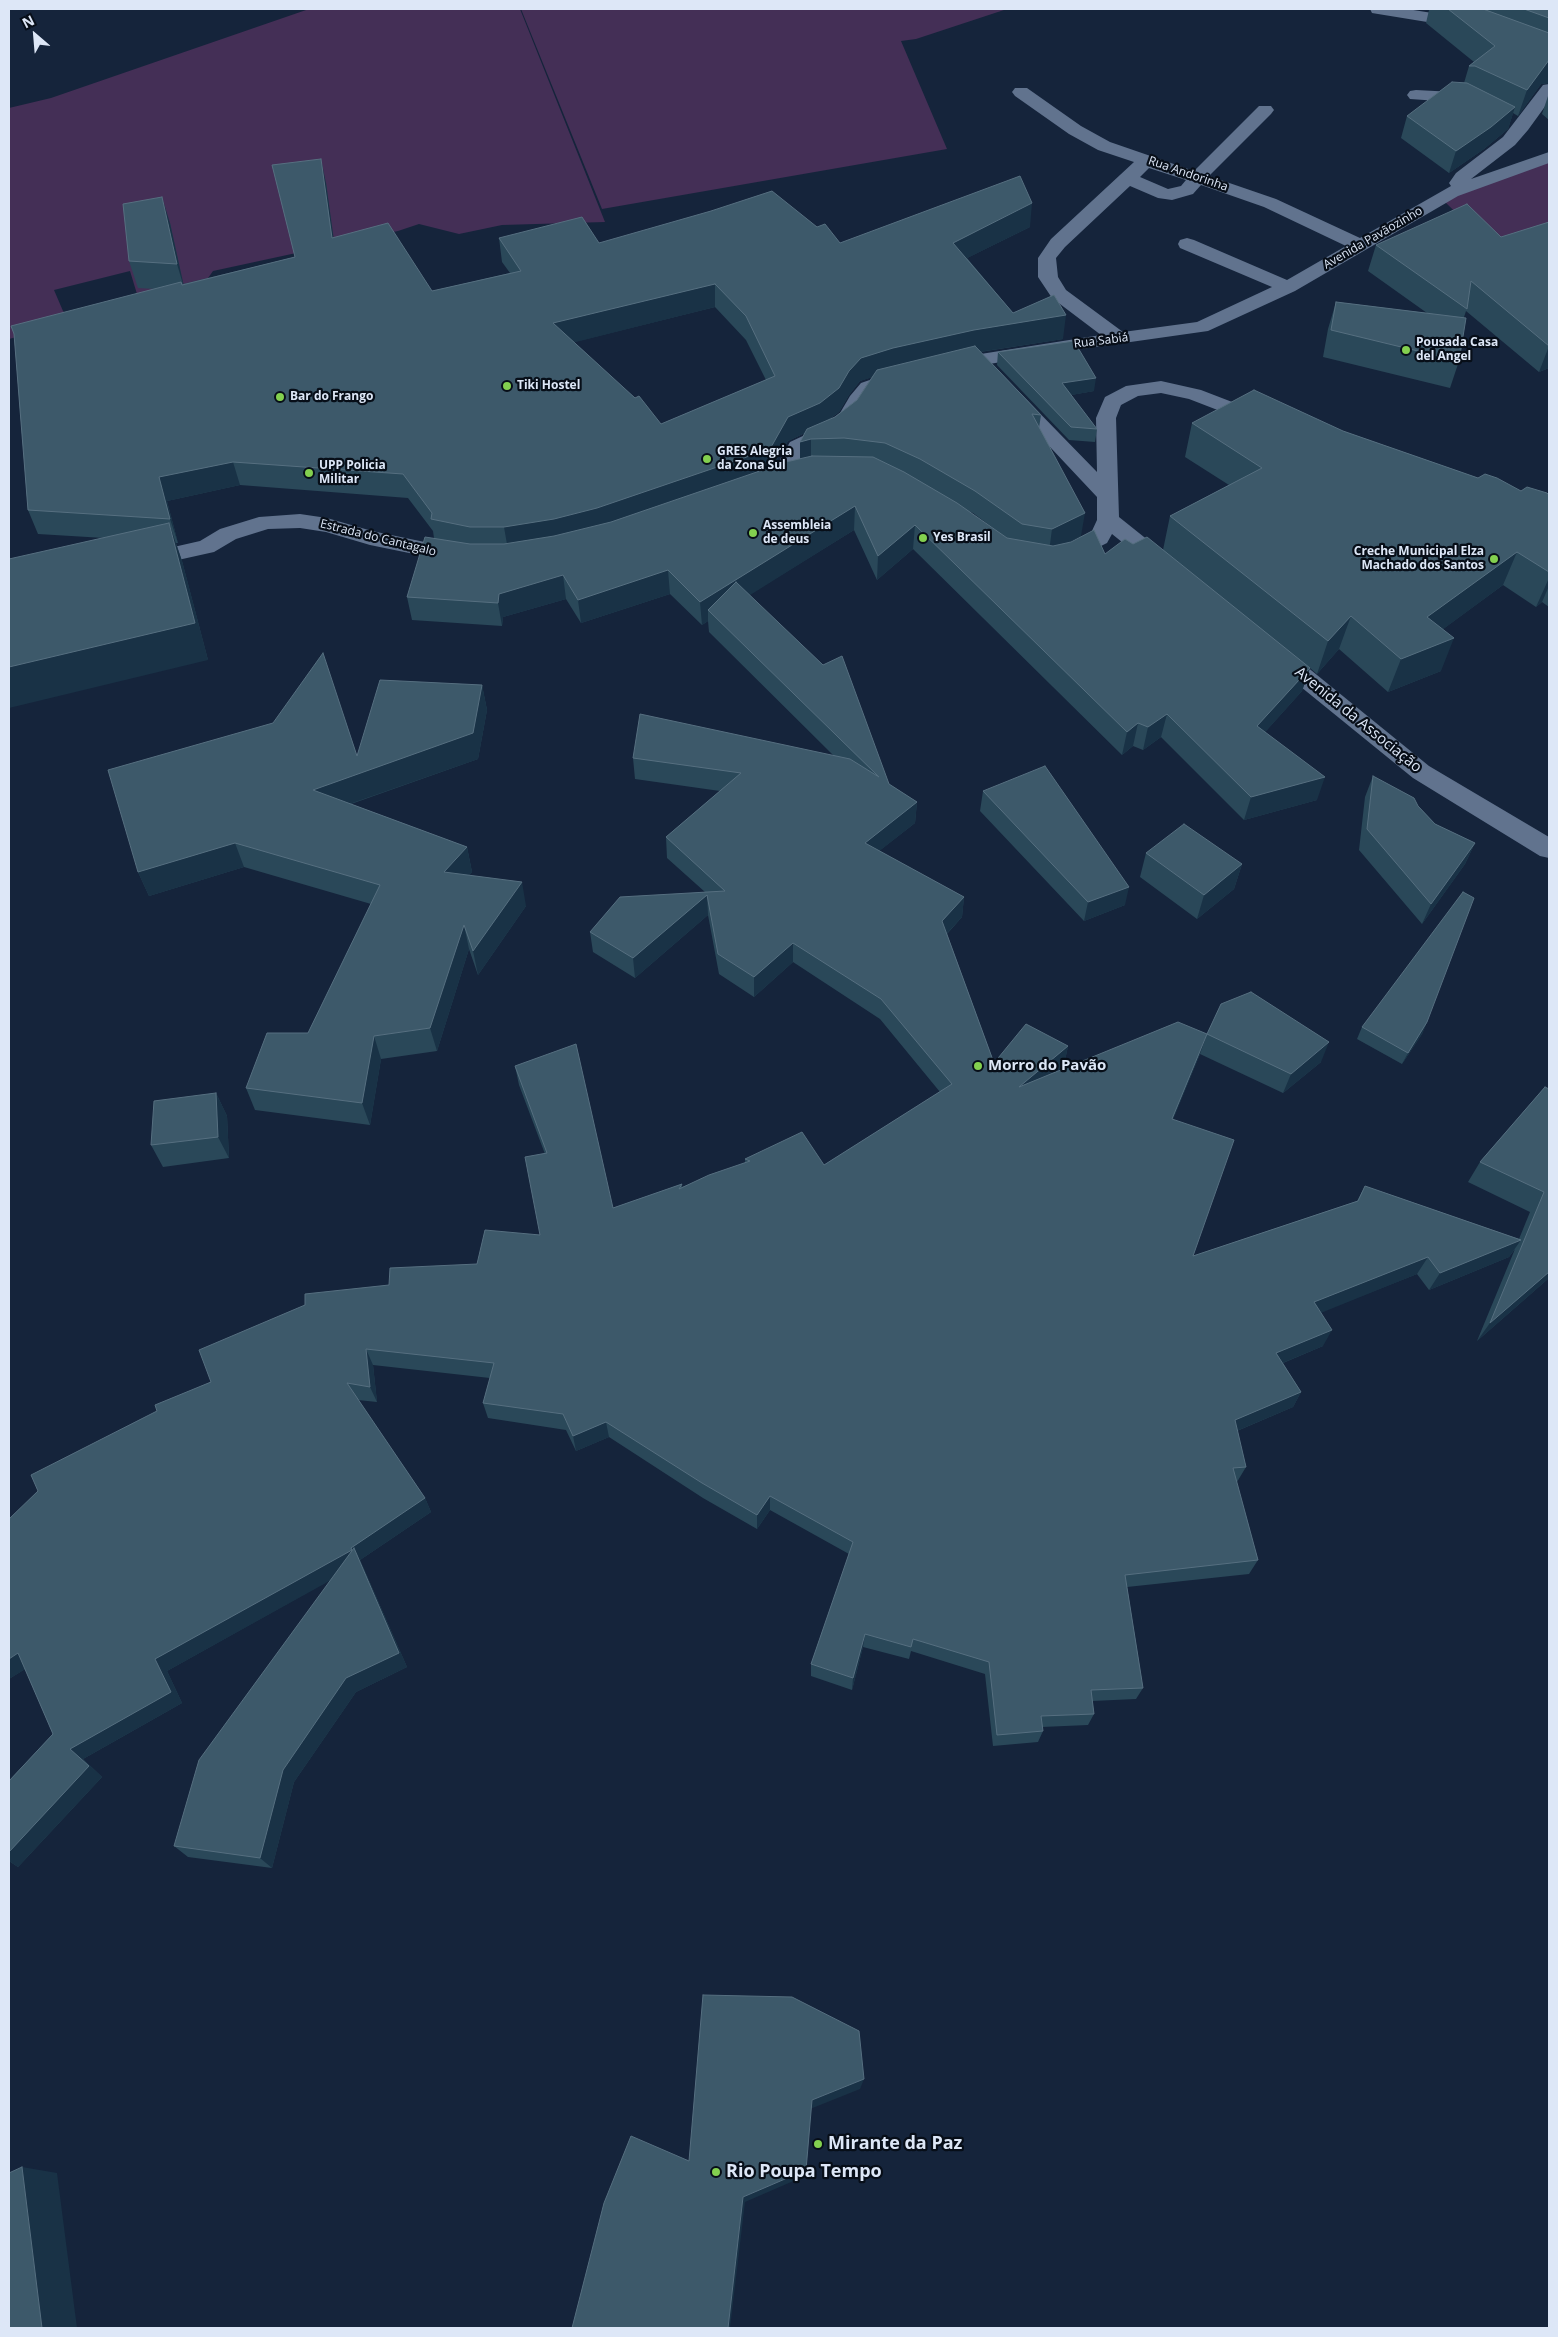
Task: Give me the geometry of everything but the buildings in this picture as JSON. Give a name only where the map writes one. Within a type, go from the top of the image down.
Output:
[{"type":"street","points":[[1378,9],[1458,21],[1482,30]]},
{"type":"street","points":[[1452,192],[1462,177],[1491,156],[1522,126],[1549,89]]},
{"type":"street","name":"Rua Andorinha","points":[[1021,92],[1075,130],[1104,146],[1270,203],[1360,245]]},
{"type":"street","points":[[1416,95],[1454,97],[1488,109]]},
{"type":"street","points":[[1128,178],[1164,194],[1172,195],[1187,190],[1265,110]]},
{"type":"street","points":[[1505,118],[1522,126]]},
{"type":"street","name":"Avenida Pavãozinho","points":[[1201,328],[1288,287],[1452,192],[1549,157]]},
{"type":"street","points":[[1120,339],[1059,294],[1048,277],[1047,258],[1058,242],[1148,160]]},
{"type":"street","points":[[1187,244],[1288,287]]},
{"type":"street","name":"Rua Sabiá","points":[[803,473],[771,482],[797,447],[827,434],[848,417],[857,400],[868,387],[918,372],[978,360],[1201,328]]},
{"type":"street","points":[[978,360],[1108,496]]},
{"type":"street","points":[[1049,561],[1058,559],[1099,538],[1108,520],[1106,418],[1112,401],[1133,390],[1161,387],[1194,394],[1245,413],[1280,430]]},
{"type":"street","points":[[1108,520],[1186,582]]},
{"type":"street","name":"Estrada do Cantagalo","points":[[119,566],[206,547],[228,534],[267,522],[300,521],[327,525],[370,538],[424,550],[474,559]]},
{"type":"street","name":"Avenida da Associação","points":[[1264,645],[1421,772],[1549,849]]},
{"type":"shaded area","points":[[309,9],[520,9],[605,222],[502,225],[459,234],[419,224],[398,231],[213,271],[199,291],[140,304],[130,271],[54,290],[63,311],[74,322],[9,339],[9,108],[51,98]]},
{"type":"shaded area","points":[[521,9],[1007,9],[916,39],[901,41],[947,149],[602,209]]},
{"type":"shaded area","points":[[1549,162],[1549,232],[1495,251],[1443,200]]},
{"type":"place","name":"Pousada Casa del Angel","points":[[1406,350]]},
{"type":"place","name":"Tiki Hostel","points":[[507,386]]},
{"type":"place","name":"Bar do Frango","points":[[280,397]]},
{"type":"place","name":"GRES Alegria da Zona Sul","points":[[707,459]]},
{"type":"place","name":"UPP Policia Militar","points":[[309,473]]},
{"type":"place","name":"Assembleia de deus","points":[[753,533]]},
{"type":"place","name":"Yes Brasil","points":[[923,538]]},
{"type":"place","name":"Creche Municipal Elza Machado dos Santos","points":[[1494,559]]},
{"type":"place","name":"Morro do Pavão","points":[[978,1066]]},
{"type":"place","name":"Mirante da Paz","points":[[818,2144]]},
{"type":"place","name":"Rio Poupa Tempo","points":[[716,2172]]}]
